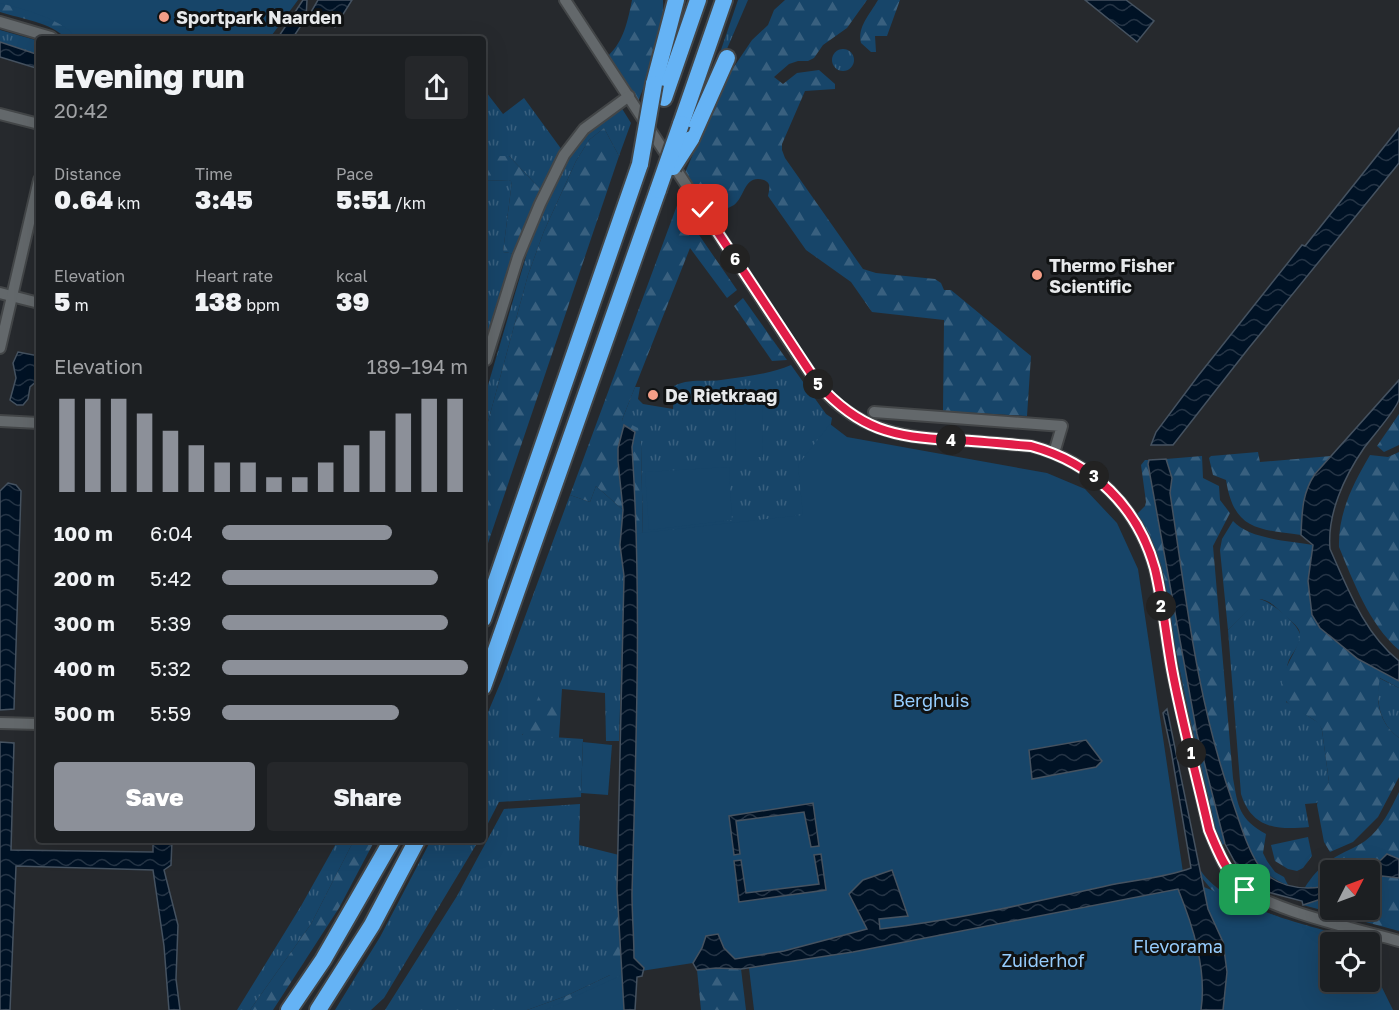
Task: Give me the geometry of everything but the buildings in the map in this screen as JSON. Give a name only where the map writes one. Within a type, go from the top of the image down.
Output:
[{"type":"highway","points":[[640,164],[654,84],[676,0]]},
{"type":"highway","points":[[486,610],[698,0]]},
{"type":"highway","points":[[486,678],[724,0]]},
{"type":"highway","points":[[658,190],[691,139],[727,58]]},
{"type":"highway","points":[[289,1010],[323,960],[390,843]]},
{"type":"highway","points":[[318,1010],[372,925],[415,843]]},
{"type":"street","points":[[565,0],[799,357],[831,398],[857,418],[879,429],[923,439],[1031,446],[1054,453],[1086,470],[1109,488],[1129,513],[1146,546],[1155,571],[1172,670],[1209,830],[1234,880],[1258,898],[1399,941]]},
{"type":"street","points":[[0,22],[48,36]]},
{"type":"street","points":[[486,360],[518,256],[564,154],[584,129],[629,96]]},
{"type":"street","points":[[0,114],[36,123]]},
{"type":"street","points":[[0,348],[36,193]]},
{"type":"street","points":[[0,293],[36,302]]},
{"type":"street","points":[[874,412],[953,420],[1062,426],[1054,453]]},
{"type":"street","points":[[953,420],[953,440]]},
{"type":"street","points":[[0,421],[36,423]]},
{"type":"street","points":[[0,723],[36,724]]},
{"type":"green space","points":[[0,0],[38,11],[83,36],[64,36],[44,25],[0,12]]},
{"type":"green space","name":"Sportpark Naarden","points":[[0,0],[298,0],[271,36],[73,36],[53,20],[0,3]]},
{"type":"green space","points":[[632,0],[663,0],[659,38],[638,102],[608,56],[622,37]]},
{"type":"green space","points":[[738,0],[748,0],[707,91]]},
{"type":"green space","points":[[785,0],[867,0],[847,28],[823,45],[814,58],[789,64],[774,77],[783,84],[797,73],[819,70],[835,84],[835,89],[805,91],[782,144],[785,158],[863,269],[876,273],[935,279],[941,283],[944,290],[951,290],[1031,356],[1027,416],[943,411],[944,320],[872,312],[851,282],[806,250],[768,196],[767,181],[752,180],[734,205],[711,213],[684,175],[725,80],[752,40],[768,25],[774,10]]},
{"type":"green space","points":[[878,0],[900,0],[887,36],[875,36],[876,52],[871,52],[861,43],[860,37],[865,21]]},
{"type":"green space","points":[[0,30],[36,40],[36,54],[0,42]]},
{"type":"green space","points":[[843,49],[851,52],[854,60],[851,68],[843,71],[835,68],[832,60],[835,52]]},
{"type":"green space","points":[[486,92],[503,114],[524,98],[562,150],[541,190],[509,156],[486,156]]},
{"type":"green space","points":[[621,107],[631,123],[619,156],[604,128],[589,140],[576,161],[544,231],[528,275],[486,429],[486,392],[527,253],[545,203],[572,151],[585,133]]},
{"type":"green space","points":[[604,128],[619,156],[486,549],[486,429],[528,275],[544,231],[576,161],[589,140]]},
{"type":"green space","points":[[486,156],[509,156],[541,190],[516,254],[503,252],[512,181],[486,180]]},
{"type":"green space","points":[[486,180],[512,181],[503,252],[516,254],[486,350]]},
{"type":"green space","points":[[679,200],[697,232],[737,290],[727,298],[690,248],[622,420],[638,428],[641,444],[645,637],[638,602],[632,447],[635,432],[624,425],[618,448],[623,510],[596,486],[590,502],[570,495]]},
{"type":"green space","points":[[743,298],[787,360],[772,361],[734,306]]},
{"type":"green space","points":[[791,365],[826,414],[832,418],[807,559],[645,638],[641,444],[639,437],[622,420],[635,387],[640,387],[638,399],[643,404],[673,409],[674,386],[691,381],[748,376]]},
{"type":"green space","points":[[735,404],[762,404],[763,457],[736,457]]},
{"type":"green space","points":[[1399,414],[1399,445],[1384,452],[1377,446]]},
{"type":"green space","name":"Berghuis","points":[[830,424],[847,437],[1047,473],[1085,489],[1117,523],[1138,569],[1184,879],[1320,934],[1320,992],[1380,992],[1380,983],[1393,1010],[754,1010],[748,960],[693,963],[628,973],[632,534],[803,515],[798,465]]},
{"type":"green space","points":[[1258,452],[1260,462],[1331,456],[1315,475],[1306,492],[1302,510],[1301,535],[1272,531],[1250,524],[1235,509],[1226,480],[1213,475],[1209,458],[1211,456]]},
{"type":"green space","points":[[1399,452],[1399,650],[1379,628],[1357,589],[1339,547],[1339,534],[1348,499],[1370,455],[1388,457]]},
{"type":"green space","points":[[1202,456],[1203,478],[1219,486],[1220,500],[1230,513],[1213,546],[1236,797],[1245,817],[1266,834],[1263,853],[1275,872],[1284,877],[1289,887],[1262,870],[1247,843],[1221,765],[1194,650],[1166,459]]},
{"type":"green space","points":[[1145,460],[1149,460],[1197,734],[1225,844],[1220,845],[1209,813],[1159,568],[1137,514],[1146,502],[1141,465]]},
{"type":"green space","points":[[729,467],[732,520],[649,530],[645,472]]},
{"type":"green space","points":[[596,486],[623,510],[620,545],[624,576],[619,741],[606,741],[605,693],[562,689],[522,735],[583,739],[581,797],[499,802],[486,827],[486,717],[570,495],[590,502]]},
{"type":"green space","points":[[1233,521],[1249,532],[1259,535],[1313,545],[1308,581],[1312,615],[1320,628],[1358,659],[1399,681],[1399,688],[1380,678],[1378,695],[1383,719],[1399,738],[1399,777],[1378,817],[1353,842],[1330,852],[1324,842],[1317,805],[1318,799],[1329,782],[1322,730],[1316,721],[1290,705],[1282,692],[1284,673],[1298,645],[1299,630],[1274,606],[1266,600],[1259,599],[1228,630],[1220,550],[1222,539]]},
{"type":"green space","points":[[1258,599],[1276,607],[1300,634],[1299,641],[1289,660],[1286,702],[1319,723],[1322,730],[1329,782],[1317,803],[1305,804],[1309,827],[1287,828],[1267,825],[1252,814],[1241,794],[1228,630]]},
{"type":"green space","points":[[1379,678],[1399,688],[1399,738],[1387,726],[1380,711]]},
{"type":"green space","points":[[543,686],[562,689],[559,738],[522,736]]},
{"type":"green space","points":[[583,742],[612,745],[608,795],[581,793]]},
{"type":"green space","points":[[1399,792],[1399,859],[1387,854],[1380,861],[1331,860],[1371,836],[1385,818]]},
{"type":"green space","points":[[580,804],[579,845],[619,855],[617,889],[619,906],[610,914],[610,975],[566,996],[527,1010],[385,1010],[457,896],[504,809]]},
{"type":"green space","points":[[1308,837],[1312,856],[1303,868],[1297,871],[1288,869],[1275,861],[1271,845]]},
{"type":"green space","points":[[336,843],[352,843],[311,924],[250,1010],[237,1010],[301,906]]},
{"type":"green space","points":[[352,843],[373,843],[339,908],[273,1010],[250,1010],[311,924]]},
{"type":"green space","points":[[429,843],[477,843],[384,998],[371,1010],[335,1010],[380,937]]},
{"type":"green space","points":[[1320,869],[1320,887],[1304,889],[1310,880]]},
{"type":"green space","points":[[1201,871],[1213,884],[1250,906],[1331,932],[1320,932],[1320,938],[1227,904],[1201,877]]},
{"type":"green space","points":[[1380,877],[1399,878],[1399,931],[1358,920],[1380,920]]},
{"type":"green space","points":[[1320,899],[1320,910],[1303,905]]},
{"type":"green space","points":[[619,906],[624,1010],[527,1010],[566,996],[610,975],[610,913]]},
{"type":"green space","points":[[741,969],[746,1010],[701,1010],[697,970]]},
{"type":"green space","points":[[622,975],[624,1010],[545,1010]]},
{"type":"water","points":[[303,0],[307,0],[306,18],[294,36],[279,36]]},
{"type":"water","points":[[318,0],[352,0],[335,27],[311,12]]},
{"type":"water","points":[[1085,0],[1126,0],[1154,21],[1137,42]]},
{"type":"water","points":[[0,42],[36,54],[36,68],[0,57]]},
{"type":"water","points":[[1399,128],[1399,163],[1173,445],[1151,445],[1156,432],[1198,376]]},
{"type":"water","points":[[18,352],[36,355],[36,382],[30,387],[28,399],[23,405],[17,405],[10,400],[16,378],[13,363]]},
{"type":"water","points":[[1399,380],[1397,403],[1364,448],[1338,496],[1331,523],[1330,549],[1358,610],[1376,637],[1399,661],[1399,681],[1358,659],[1320,628],[1312,615],[1308,581],[1313,545],[1301,535],[1305,496],[1315,474]]},
{"type":"water","points":[[624,425],[635,432],[632,447],[637,559],[637,670],[632,902],[634,958],[644,968],[642,976],[637,977],[635,1010],[624,1010],[617,889],[624,576],[620,545],[623,510],[618,448]]},
{"type":"water","points":[[1166,459],[1172,478],[1170,493],[1201,688],[1221,765],[1244,835],[1259,866],[1265,873],[1287,885],[1304,888],[1320,887],[1320,899],[1303,905],[1302,901],[1260,890],[1243,877],[1225,844],[1197,734],[1149,460]]},
{"type":"water","points":[[8,483],[16,485],[21,491],[14,709],[0,710],[0,491]]},
{"type":"water","points":[[1167,709],[1208,909],[1223,942],[1227,972],[1223,1010],[1201,1010],[1202,979],[1197,948],[1178,889],[853,952],[741,969],[697,970],[693,963],[706,936],[718,934],[724,948],[735,959],[784,951],[867,929],[849,894],[863,880],[892,870],[908,916],[879,919],[880,929],[993,911],[1106,886],[1160,877],[1191,868],[1163,713]]},
{"type":"water","points":[[1086,740],[1102,761],[1096,767],[1032,779],[1029,750]]},
{"type":"water","points":[[0,742],[14,743],[11,850],[153,852],[153,843],[172,843],[171,865],[164,870],[178,925],[176,979],[180,1010],[169,1010],[164,946],[153,870],[16,866],[10,1010],[0,1010]]},
{"type":"water","points":[[813,803],[819,846],[811,847],[804,812],[736,821],[740,854],[734,855],[729,816]]},
{"type":"water","points":[[821,854],[826,890],[739,902],[734,861],[741,860],[746,893],[819,884],[814,855]]},
{"type":"water","points":[[1387,854],[1399,859],[1399,878],[1380,877],[1381,860]]},
{"type":"place","name":"Sportpark Naarden","points":[[164,17]]},
{"type":"place","name":"Thermo Fisher Scientific","points":[[1037,275]]},
{"type":"place","name":"De Rietkraag","points":[[653,395]]},
{"type":"route","points":[[703,210],[818,384],[840,406],[857,418],[894,434],[923,439],[1031,446],[1054,453],[1096,477],[1122,503],[1140,533],[1155,571],[1172,670],[1209,830],[1234,880],[1245,890]]},
{"type":"park label","name":"Flevorama","points":[[1178,946]]},
{"type":"park label","name":"Zuiderhof","points":[[1043,960]]}]
